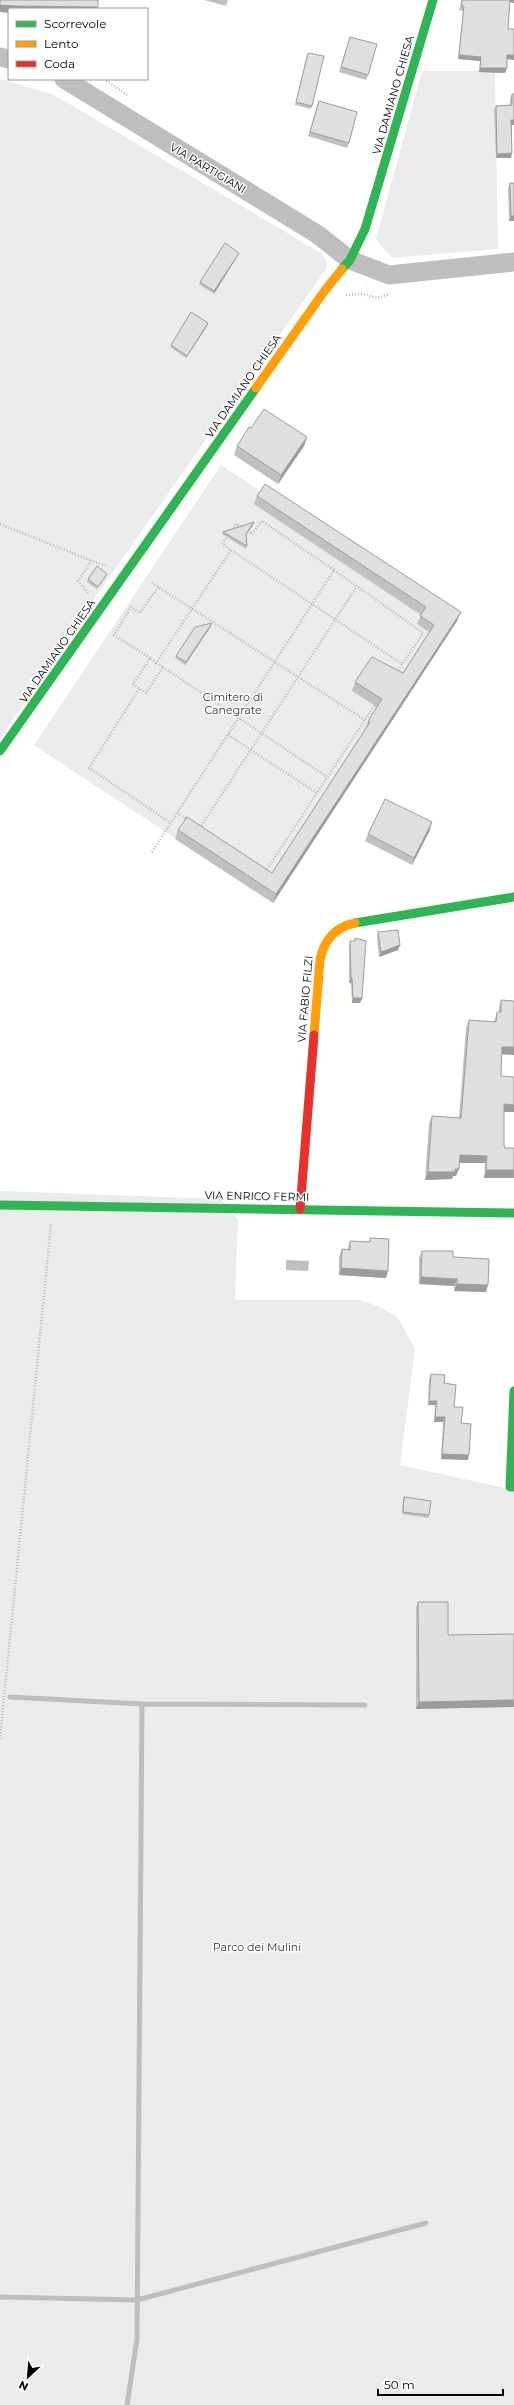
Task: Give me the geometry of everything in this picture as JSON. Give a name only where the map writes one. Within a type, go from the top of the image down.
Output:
[{"type":"street","name":"VIA DAMIANO CHIESA","points":[[0,751],[331,283],[350,260],[365,229],[433,0]]},
{"type":"street","name":"VIA PARTIGIANI","points":[[66,80],[317,234],[350,260],[389,275],[514,262]]},
{"type":"street","name":"VIA FABIO FILZI","points":[[300,1209],[320,960],[325,943],[337,930],[345,925],[514,897]]},
{"type":"street","name":"VIA ENRICO FERMI","points":[[0,1205],[514,1213]]},
{"type":"street","points":[[514,1391],[510,1487],[514,1488]]},
{"type":"path","points":[[105,80],[128,96]]},
{"type":"path","points":[[331,283],[347,296],[363,294],[377,298],[395,292]]},
{"type":"path","points":[[394,676],[423,633],[262,520],[252,534],[236,524],[222,544],[402,664]]},
{"type":"path","points":[[0,524],[125,576]]},
{"type":"path","points":[[156,663],[231,550]]},
{"type":"path","points":[[91,561],[112,567]]},
{"type":"path","points":[[91,561],[78,581],[92,597]]},
{"type":"path","points":[[152,852],[334,570]]},
{"type":"path","points":[[152,583],[365,720]]},
{"type":"path","points":[[200,828],[357,586]]},
{"type":"path","points":[[158,587],[140,613],[131,607],[114,634],[327,777]]},
{"type":"path","points":[[150,658],[133,684],[146,693],[163,667]]},
{"type":"path","points":[[139,688],[89,768],[171,822]]},
{"type":"path","points":[[260,867],[266,871],[377,701]]},
{"type":"path","points":[[228,735],[317,793]]},
{"type":"path","points":[[177,813],[206,832]]},
{"type":"path","points":[[0,1739],[51,1222]]},
{"type":"green space","points":[[422,71],[495,71],[498,249],[392,258],[376,239]]},
{"type":"green space","points":[[0,79],[52,94],[321,253],[327,262],[326,269],[101,589],[0,739]]},
{"type":"green space","name":"Cimitero di Canegrate","points":[[221,465],[457,621],[273,903],[34,745]]},
{"type":"green space","name":"Parco dei Mulini","points":[[0,1191],[221,1199],[238,1220],[235,1300],[360,1300],[378,1306],[398,1318],[415,1349],[400,1465],[514,1490],[514,2405],[0,2405]]},
{"type":"shaded area","points":[[286,1260],[309,1261],[308,1271],[286,1270]]},
{"type":"building","points":[[0,0],[98,0],[98,7],[0,5]]},
{"type":"building","points":[[462,0],[510,0],[508,29],[514,29],[514,55],[507,55],[507,68],[480,68],[481,57],[459,55],[464,6],[461,5]]},
{"type":"building","points":[[350,37],[377,44],[368,75],[341,67]]},
{"type":"building","points":[[308,53],[324,56],[312,106],[296,102]]},
{"type":"building","points":[[512,94],[514,94],[514,120],[511,120],[512,153],[497,154],[496,106],[512,105]]},
{"type":"building","points":[[319,101],[357,112],[349,143],[310,132]]},
{"type":"building","points":[[510,183],[514,183],[514,216],[511,216]]},
{"type":"building","points":[[225,243],[239,253],[214,291],[200,282]]},
{"type":"building","points":[[191,312],[208,323],[187,356],[171,345]]},
{"type":"building","points":[[264,409],[307,437],[281,475],[237,446],[249,427],[251,428]]},
{"type":"building","points":[[265,484],[461,612],[276,894],[178,830],[187,817],[272,873],[370,722],[368,721],[382,699],[355,682],[372,657],[403,673],[434,625],[420,616],[426,607],[257,496]]},
{"type":"building","points":[[254,522],[246,534],[247,546],[223,532]]},
{"type":"building","points":[[97,566],[107,574],[98,587],[88,579]]},
{"type":"building","points":[[212,623],[186,662],[176,656],[195,627]]},
{"type":"building","points":[[385,799],[432,822],[414,858],[368,834]]},
{"type":"building","points":[[398,930],[400,945],[381,952],[378,932]]},
{"type":"building","points":[[355,938],[366,941],[362,998],[353,998],[350,941],[355,941]]},
{"type":"building","points":[[501,1000],[514,1001],[514,1047],[502,1047],[501,1076],[514,1077],[514,1105],[504,1104],[504,1145],[505,1148],[514,1148],[514,1170],[486,1170],[487,1156],[460,1155],[459,1169],[455,1169],[455,1172],[428,1172],[432,1116],[461,1118],[469,1020],[496,1022],[497,1012],[501,1012]]},
{"type":"building","points":[[370,1238],[389,1239],[388,1271],[341,1268],[342,1249],[350,1250],[350,1241],[370,1242]]},
{"type":"building","points":[[422,1251],[453,1251],[453,1257],[489,1259],[488,1285],[457,1284],[457,1279],[421,1277]]},
{"type":"building","points":[[431,1374],[445,1375],[444,1383],[456,1385],[454,1407],[463,1407],[461,1423],[471,1424],[469,1455],[442,1454],[445,1417],[435,1417],[437,1401],[429,1401]]},
{"type":"building","points":[[404,1497],[431,1501],[429,1515],[403,1512]]},
{"type":"building","points":[[418,1602],[448,1602],[448,1635],[514,1634],[514,1700],[419,1702]]},
{"type":"waterway","points":[[10,1697],[142,1704],[365,1705]]},
{"type":"waterway","points":[[127,2405],[137,2339],[142,1704]]},
{"type":"waterway","points":[[0,2297],[137,2300],[426,2223]]},
{"type":"traffic: fast","points":[[342,269],[350,260],[365,229],[433,0]]},
{"type":"traffic: fast","points":[[0,751],[256,388]]},
{"type":"traffic: fast","points":[[355,923],[514,897]]},
{"type":"traffic: fast","points":[[0,1205],[514,1213]]},
{"type":"traffic: fast","points":[[514,1391],[510,1487],[514,1487]]},
{"type":"traffic: slow","points":[[256,388],[323,293],[342,269]]},
{"type":"traffic: slow","points":[[314,1035],[320,960],[324,946],[336,931],[355,923]]},
{"type":"traffic: jam","points":[[300,1209],[314,1035]]}]
